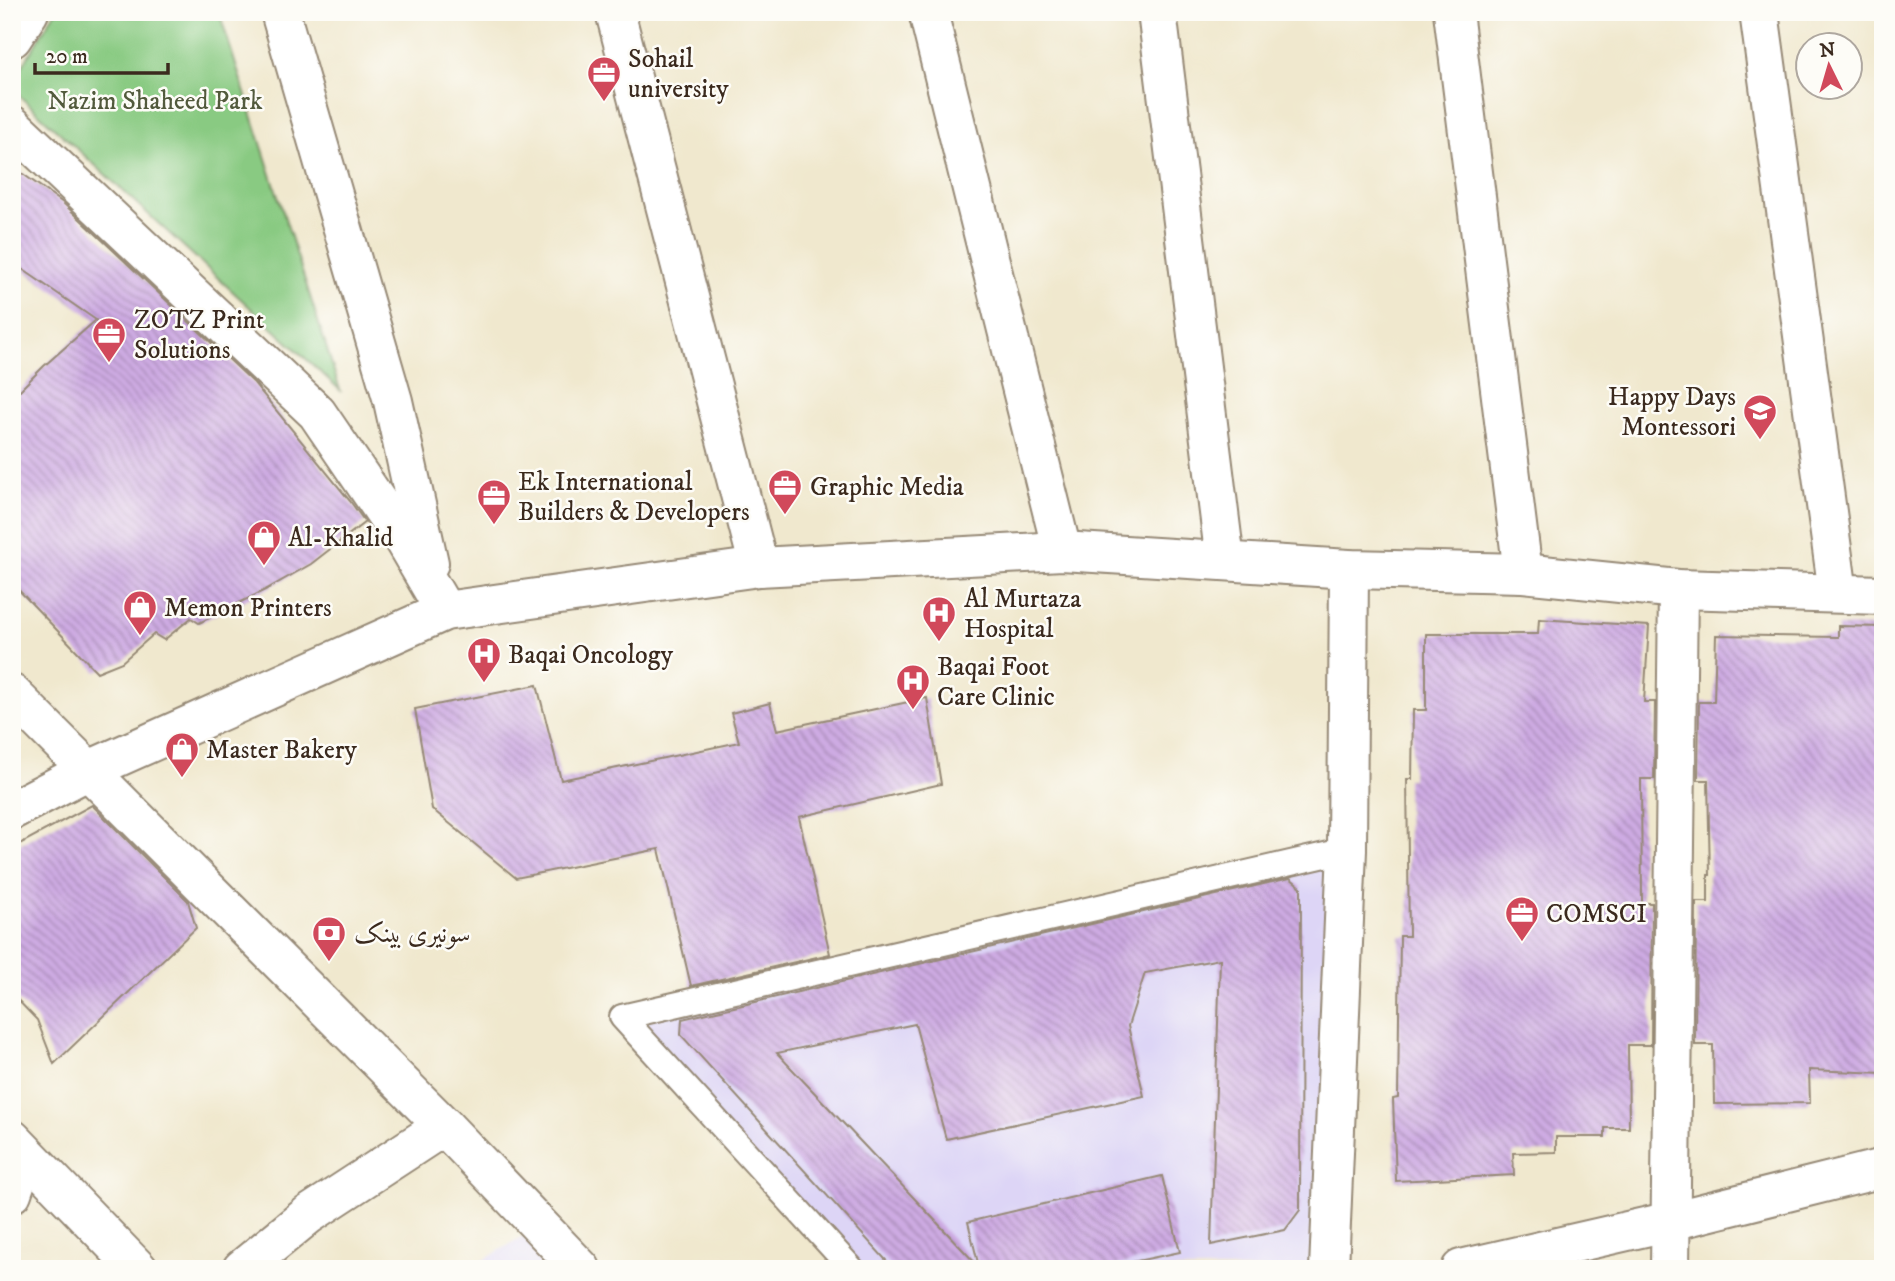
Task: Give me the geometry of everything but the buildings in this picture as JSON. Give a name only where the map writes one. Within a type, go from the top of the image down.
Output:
[{"type":"street","points":[[12,38],[29,12]]},
{"type":"street","points":[[279,12],[393,401],[426,552],[445,611]]},
{"type":"street","points":[[615,12],[759,567]]},
{"type":"street","points":[[928,12],[1062,551]]},
{"type":"street","points":[[1157,12],[1225,561]]},
{"type":"street","points":[[1453,12],[1523,573]]},
{"type":"street","points":[[1759,12],[1838,593]]},
{"type":"street","points":[[12,125],[317,413],[404,541],[445,611]]},
{"type":"street","points":[[12,810],[89,770],[445,611],[759,567],[1062,551],[1349,569],[1523,573],[1678,589],[1883,595]]},
{"type":"street","points":[[1329,1269],[1347,850],[1349,569]]},
{"type":"street","points":[[1670,1269],[1678,589]]},
{"type":"street","points":[[12,694],[444,1126],[581,1269]]},
{"type":"street","points":[[242,1269],[308,1215],[444,1126]]},
{"type":"street","points":[[12,1193],[19,1147]]},
{"type":"street","points":[[19,1147],[138,1269]]},
{"type":"street","points":[[1461,1269],[1671,1221],[1883,1168]]},
{"type":"lane","points":[[852,1269],[622,1017],[1347,850]]},
{"type":"shaded area","points":[[1347,850],[1329,1269],[852,1269],[622,1017]]},
{"type":"shaded area","points":[[540,1226],[581,1269],[469,1269]]},
{"type":"green space","name":"Nazim Shaheed Park","points":[[55,12],[219,12],[340,390],[12,89],[12,83]]},
{"type":"place","name":"Sohail university","points":[[604,103]]},
{"type":"place","name":"ZOTZ Print Solutions","points":[[109,364]]},
{"type":"place","name":"Happy Days Montessori","points":[[1760,441]]},
{"type":"place","name":"Graphic Media","points":[[785,516]]},
{"type":"place","name":"Ek International Builders & Developers","points":[[494,526]]},
{"type":"place","name":"Al-Khalid","points":[[264,567]]},
{"type":"place","name":"Memon Printers","points":[[140,637]]},
{"type":"place","name":"Al Murtaza Hospital","points":[[939,643]]},
{"type":"place","name":"Baqai Oncology","points":[[484,684]]},
{"type":"place","name":"Baqai Foot Care Clinic","points":[[913,711]]},
{"type":"place","name":"Master Bakery","points":[[182,779]]},
{"type":"place","name":"COMSCI","points":[[1522,943]]},
{"type":"place","name":"سونیری بینک","points":[[329,963]]}]
